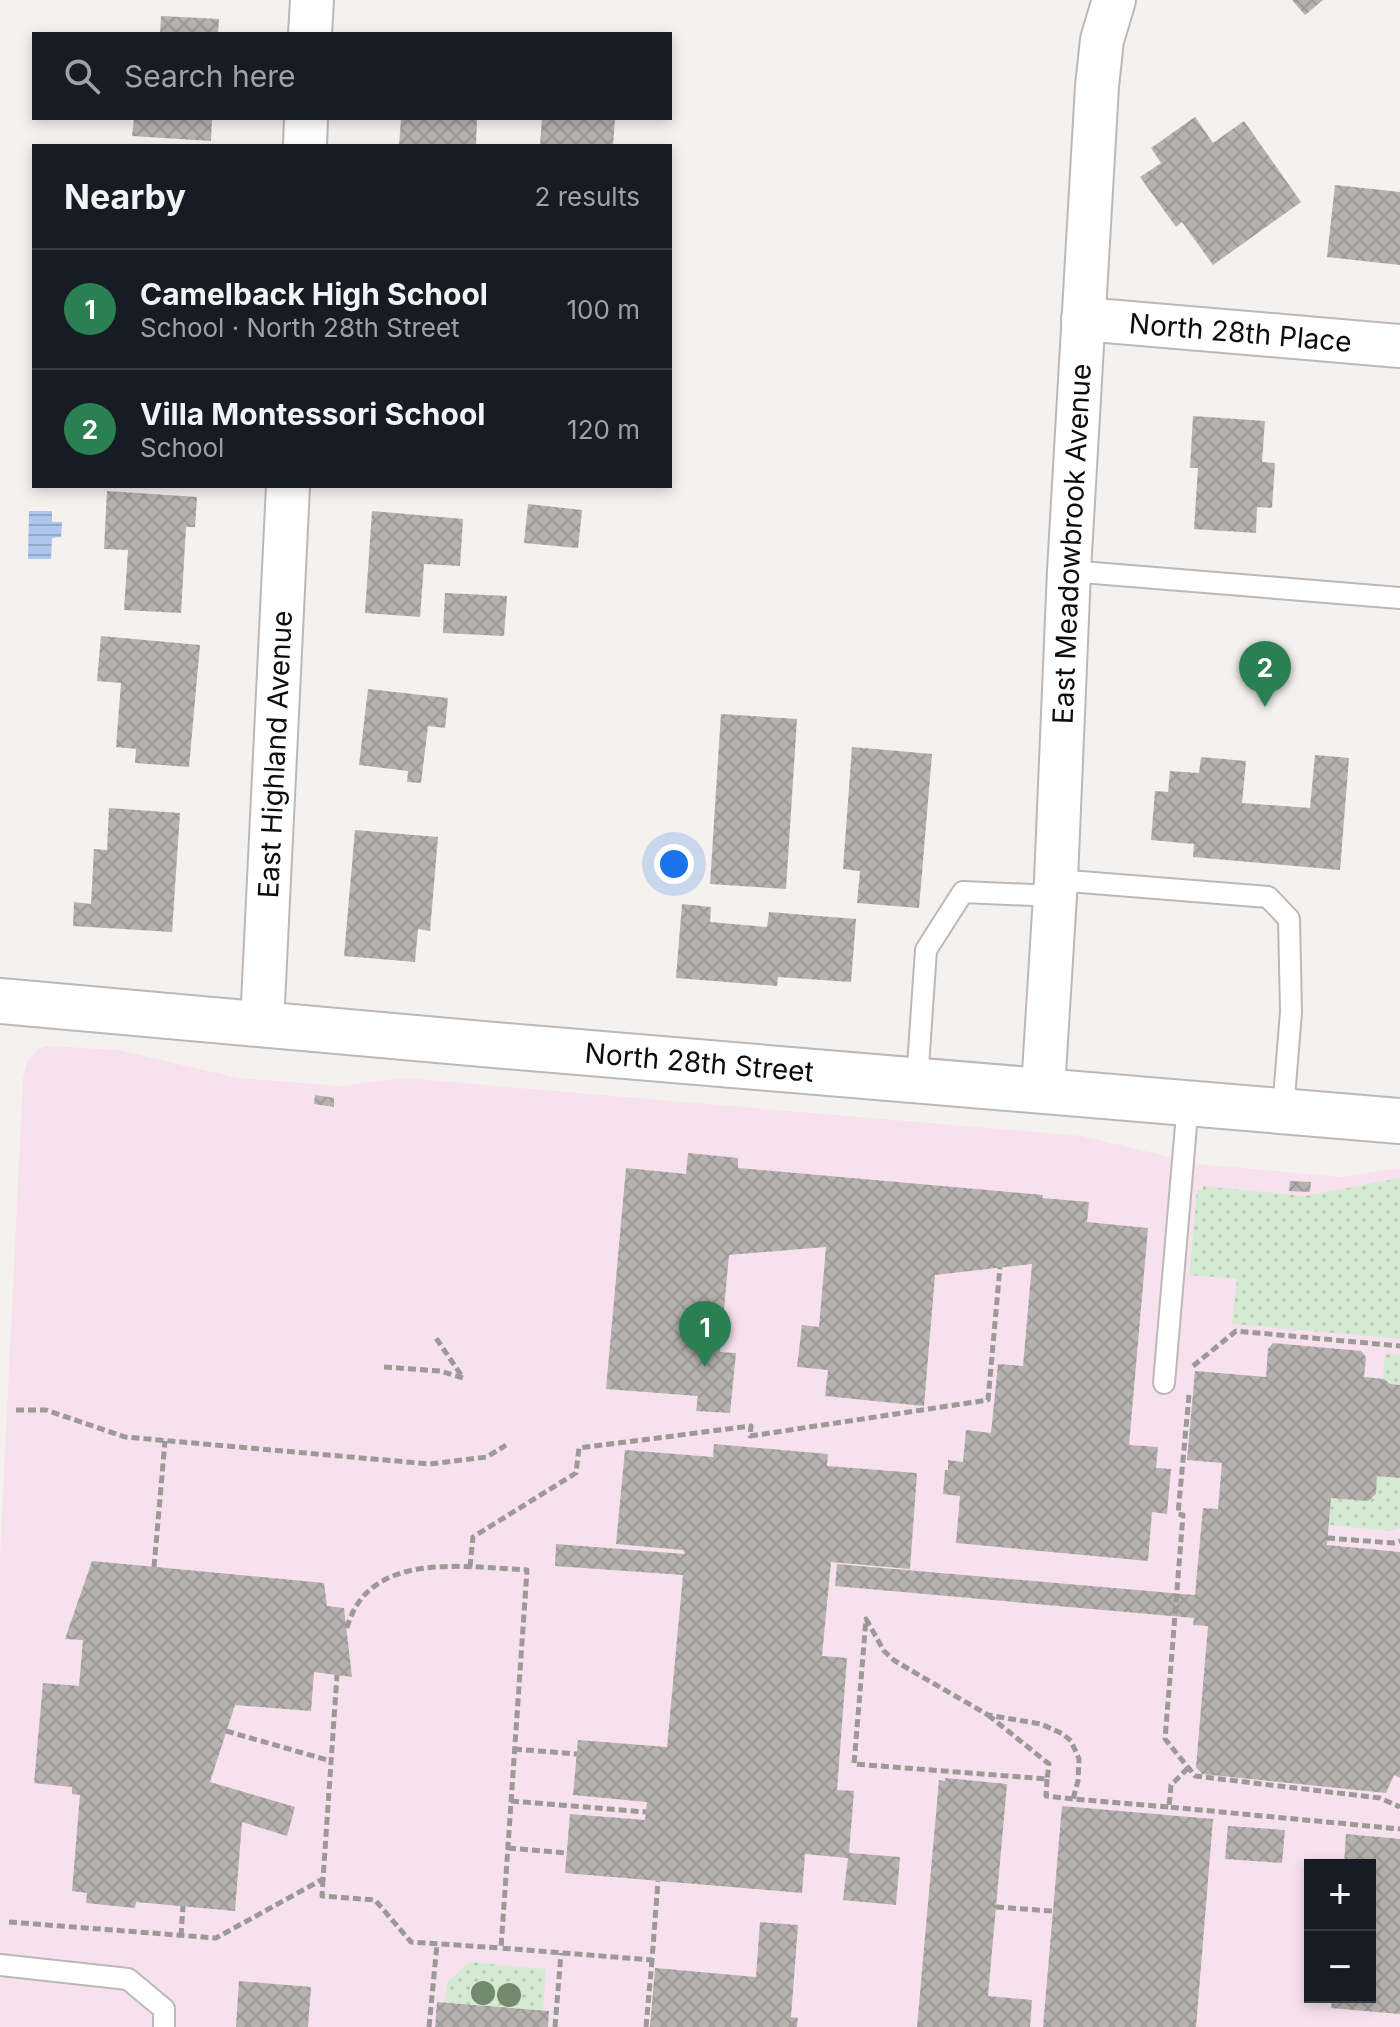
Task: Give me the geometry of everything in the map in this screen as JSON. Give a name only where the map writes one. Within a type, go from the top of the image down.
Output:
[{"type":"street","points":[[310,32],[312,0]]},
{"type":"street","name":"East Meadowbrook Avenue","points":[[1043,1089],[1097,86],[1102,40],[1114,0]]},
{"type":"street","points":[[305,144],[306,120]]},
{"type":"street","name":"North 28th Place","points":[[1083,319],[1400,346]]},
{"type":"street","name":"East Highland Avenue","points":[[262,1024],[288,488]]},
{"type":"street","name":"North 28th Street","points":[[0,1001],[1400,1121]]},
{"type":"lane","points":[[1069,571],[1400,598]]},
{"type":"lane","points":[[917,1081],[926,950],[963,892],[1055,888],[1268,897],[1289,919],[1291,1012],[1283,1110]]},
{"type":"lane","points":[[1164,1383],[1188,1102]]},
{"type":"lane","points":[[0,1965],[128,1979],[164,2009],[164,2027]]},
{"type":"path","points":[[470,1567],[473,1537],[576,1473],[579,1448],[751,1426],[750,1436],[988,1400],[1000,1267]]},
{"type":"path","points":[[1191,1367],[1236,1331],[1400,1346]]},
{"type":"path","points":[[384,1367],[440,1371],[463,1378],[436,1338]]},
{"type":"path","points":[[1190,1382],[1178,1514],[1183,1515],[1165,1739],[1195,1776],[1380,1798],[1400,1807]]},
{"type":"path","points":[[16,1410],[46,1410],[125,1437],[430,1464],[487,1457],[506,1445]]},
{"type":"path","points":[[154,1567],[165,1441]]},
{"type":"path","points":[[1327,1538],[1400,1541]]},
{"type":"path","points":[[347,1628],[352,1610],[372,1587],[417,1568],[527,1570],[501,1948]]},
{"type":"path","points":[[1047,1779],[854,1764],[866,1619],[884,1651],[895,1661],[988,1715],[1049,1764],[1046,1796],[1400,1829]]},
{"type":"path","points":[[337,1675],[322,1896],[375,1900],[411,1942],[652,1960]]},
{"type":"path","points":[[988,1715],[1041,1724],[1071,1741],[1079,1759],[1073,1799]]},
{"type":"path","points":[[226,1731],[331,1761]]},
{"type":"path","points":[[514,1749],[577,1754]]},
{"type":"path","points":[[1169,1807],[1171,1785],[1188,1768]]},
{"type":"path","points":[[511,1801],[646,1812]]},
{"type":"path","points":[[508,1848],[567,1853]]},
{"type":"path","points":[[9,1922],[216,1938],[323,1879]]},
{"type":"path","points":[[646,2027],[658,1881]]},
{"type":"path","points":[[181,1936],[183,1906]]},
{"type":"path","points":[[996,1907],[1052,1911]]},
{"type":"path","points":[[429,2027],[437,1944]]},
{"type":"path","points":[[555,2027],[561,1953]]},
{"type":"shaded area","points":[[47,1046],[118,1050],[238,1078],[341,1086],[404,1078],[1082,1136],[1199,1164],[1341,1177],[1400,1168],[1400,2027],[0,2027],[0,1557],[23,1079],[28,1060],[38,1049]]},
{"type":"green space","points":[[1400,1178],[1400,1339],[1232,1324],[1237,1279],[1189,1275],[1197,1190],[1203,1191],[1203,1186],[1305,1196]]},
{"type":"green space","points":[[1385,1354],[1400,1355],[1400,1385],[1383,1379]]},
{"type":"green space","points":[[1377,1476],[1400,1478],[1400,1528],[1391,1531],[1328,1525],[1331,1498],[1376,1494]]},
{"type":"green space","points":[[470,1962],[546,1969],[543,2011],[445,2002],[447,1982]]},
{"type":"water","points":[[29,511],[52,511],[52,522],[62,522],[61,537],[52,538],[51,559],[28,559]]},
{"type":"building","points":[[1292,0],[1323,0],[1305,15]]},
{"type":"building","points":[[161,16],[219,19],[218,32],[160,32]]},
{"type":"building","points":[[1195,117],[1213,143],[1244,121],[1301,202],[1213,265],[1182,222],[1176,227],[1140,177],[1161,163],[1151,148]]},
{"type":"building","points":[[134,120],[212,120],[211,141],[132,136]]},
{"type":"building","points":[[401,120],[477,120],[476,144],[399,144]]},
{"type":"building","points":[[542,120],[615,120],[613,144],[540,144]]},
{"type":"building","points":[[1335,185],[1400,192],[1400,265],[1327,257]]},
{"type":"building","points":[[1193,416],[1265,421],[1262,462],[1275,463],[1272,508],[1257,507],[1256,533],[1194,529],[1198,468],[1190,468]]},
{"type":"building","points":[[107,491],[197,497],[195,527],[186,527],[181,613],[124,610],[128,550],[104,549]]},
{"type":"building","points":[[528,504],[582,510],[578,548],[524,543]]},
{"type":"building","points":[[372,511],[463,519],[460,566],[424,564],[420,617],[365,613]]},
{"type":"building","points":[[445,593],[507,596],[504,636],[443,633]]},
{"type":"building","points":[[101,636],[200,645],[189,767],[135,763],[136,749],[116,747],[121,683],[97,681]]},
{"type":"building","points":[[368,689],[448,698],[445,728],[428,726],[421,783],[407,782],[408,771],[359,765]]},
{"type":"building","points":[[721,714],[797,719],[786,889],[710,884]]},
{"type":"building","points":[[852,747],[932,754],[919,908],[857,903],[860,871],[843,869]]},
{"type":"building","points":[[1315,755],[1349,758],[1340,870],[1193,857],[1194,844],[1151,840],[1155,791],[1168,792],[1170,771],[1199,773],[1201,757],[1246,761],[1242,803],[1310,808]]},
{"type":"building","points":[[109,808],[180,813],[172,932],[73,926],[74,902],[91,904],[94,849],[107,850]]},
{"type":"building","points":[[355,830],[438,837],[430,931],[418,929],[415,962],[344,956]]},
{"type":"building","points":[[682,904],[711,907],[710,922],[767,927],[769,912],[856,919],[851,982],[778,977],[777,986],[676,978]]},
{"type":"building","points":[[315,1095],[334,1098],[334,1107],[314,1104]]},
{"type":"building","points":[[688,1153],[738,1158],[738,1168],[1043,1195],[1042,1198],[1089,1202],[1087,1222],[1148,1228],[1129,1445],[1158,1447],[1156,1468],[1171,1469],[1167,1514],[1152,1512],[1148,1561],[956,1543],[960,1496],[943,1494],[945,1470],[948,1470],[948,1460],[963,1462],[966,1430],[991,1433],[998,1364],[1023,1366],[1032,1264],[935,1275],[924,1406],[825,1396],[828,1370],[797,1367],[802,1325],[819,1327],[826,1247],[729,1255],[720,1352],[736,1353],[730,1413],[696,1411],[698,1396],[606,1389],[626,1168],[686,1174]]},
{"type":"building","points":[[1290,1181],[1311,1182],[1310,1192],[1289,1191]]},
{"type":"building","points":[[1273,1343],[1361,1351],[1366,1357],[1364,1377],[1400,1385],[1400,1478],[1377,1476],[1376,1494],[1368,1501],[1331,1498],[1327,1545],[1400,1552],[1400,1778],[1394,1775],[1386,1793],[1202,1774],[1196,1767],[1208,1626],[1193,1625],[1194,1618],[835,1586],[837,1564],[1195,1595],[1203,1508],[1218,1509],[1222,1463],[1187,1460],[1195,1371],[1266,1377],[1268,1349]]},
{"type":"building","points":[[714,1444],[828,1454],[827,1466],[917,1473],[910,1569],[831,1562],[822,1656],[847,1658],[837,1790],[854,1791],[849,1853],[900,1857],[896,1905],[843,1900],[848,1858],[805,1854],[802,1893],[565,1873],[570,1814],[645,1820],[647,1802],[573,1795],[578,1740],[667,1747],[683,1575],[555,1566],[556,1544],[685,1554],[683,1550],[616,1544],[625,1450],[713,1457]]},
{"type":"building","points":[[92,1561],[324,1583],[327,1606],[344,1608],[352,1677],[314,1672],[311,1711],[235,1705],[210,1782],[295,1807],[287,1836],[242,1822],[235,1911],[136,1902],[135,1908],[86,1903],[87,1893],[72,1891],[80,1795],[72,1794],[72,1787],[34,1783],[43,1683],[79,1686],[83,1640],[65,1639]]},
{"type":"building","points":[[945,1778],[1007,1784],[988,1996],[1032,2000],[1030,2027],[917,2027],[939,1780],[945,1781]]},
{"type":"building","points":[[1062,1806],[1213,1819],[1196,2027],[1043,2027]]},
{"type":"building","points":[[1228,1826],[1285,1830],[1282,1863],[1225,1859]]},
{"type":"building","points":[[1346,1834],[1400,1839],[1400,2014],[1331,2008],[1331,2003],[1376,2003],[1376,1859],[1344,1859]]},
{"type":"building","points":[[760,1922],[798,1925],[791,2017],[798,2018],[797,2027],[650,2027],[655,1968],[756,1977]]},
{"type":"building","points":[[239,1981],[311,1987],[308,2027],[236,2027]]},
{"type":"building","points":[[437,2002],[549,2011],[548,2027],[435,2027]]},
{"type":"place","name":"Villa Montessori School","points":[[1265,707]]},
{"type":"place","name":"Camelback High School","points":[[705,1367]]}]
